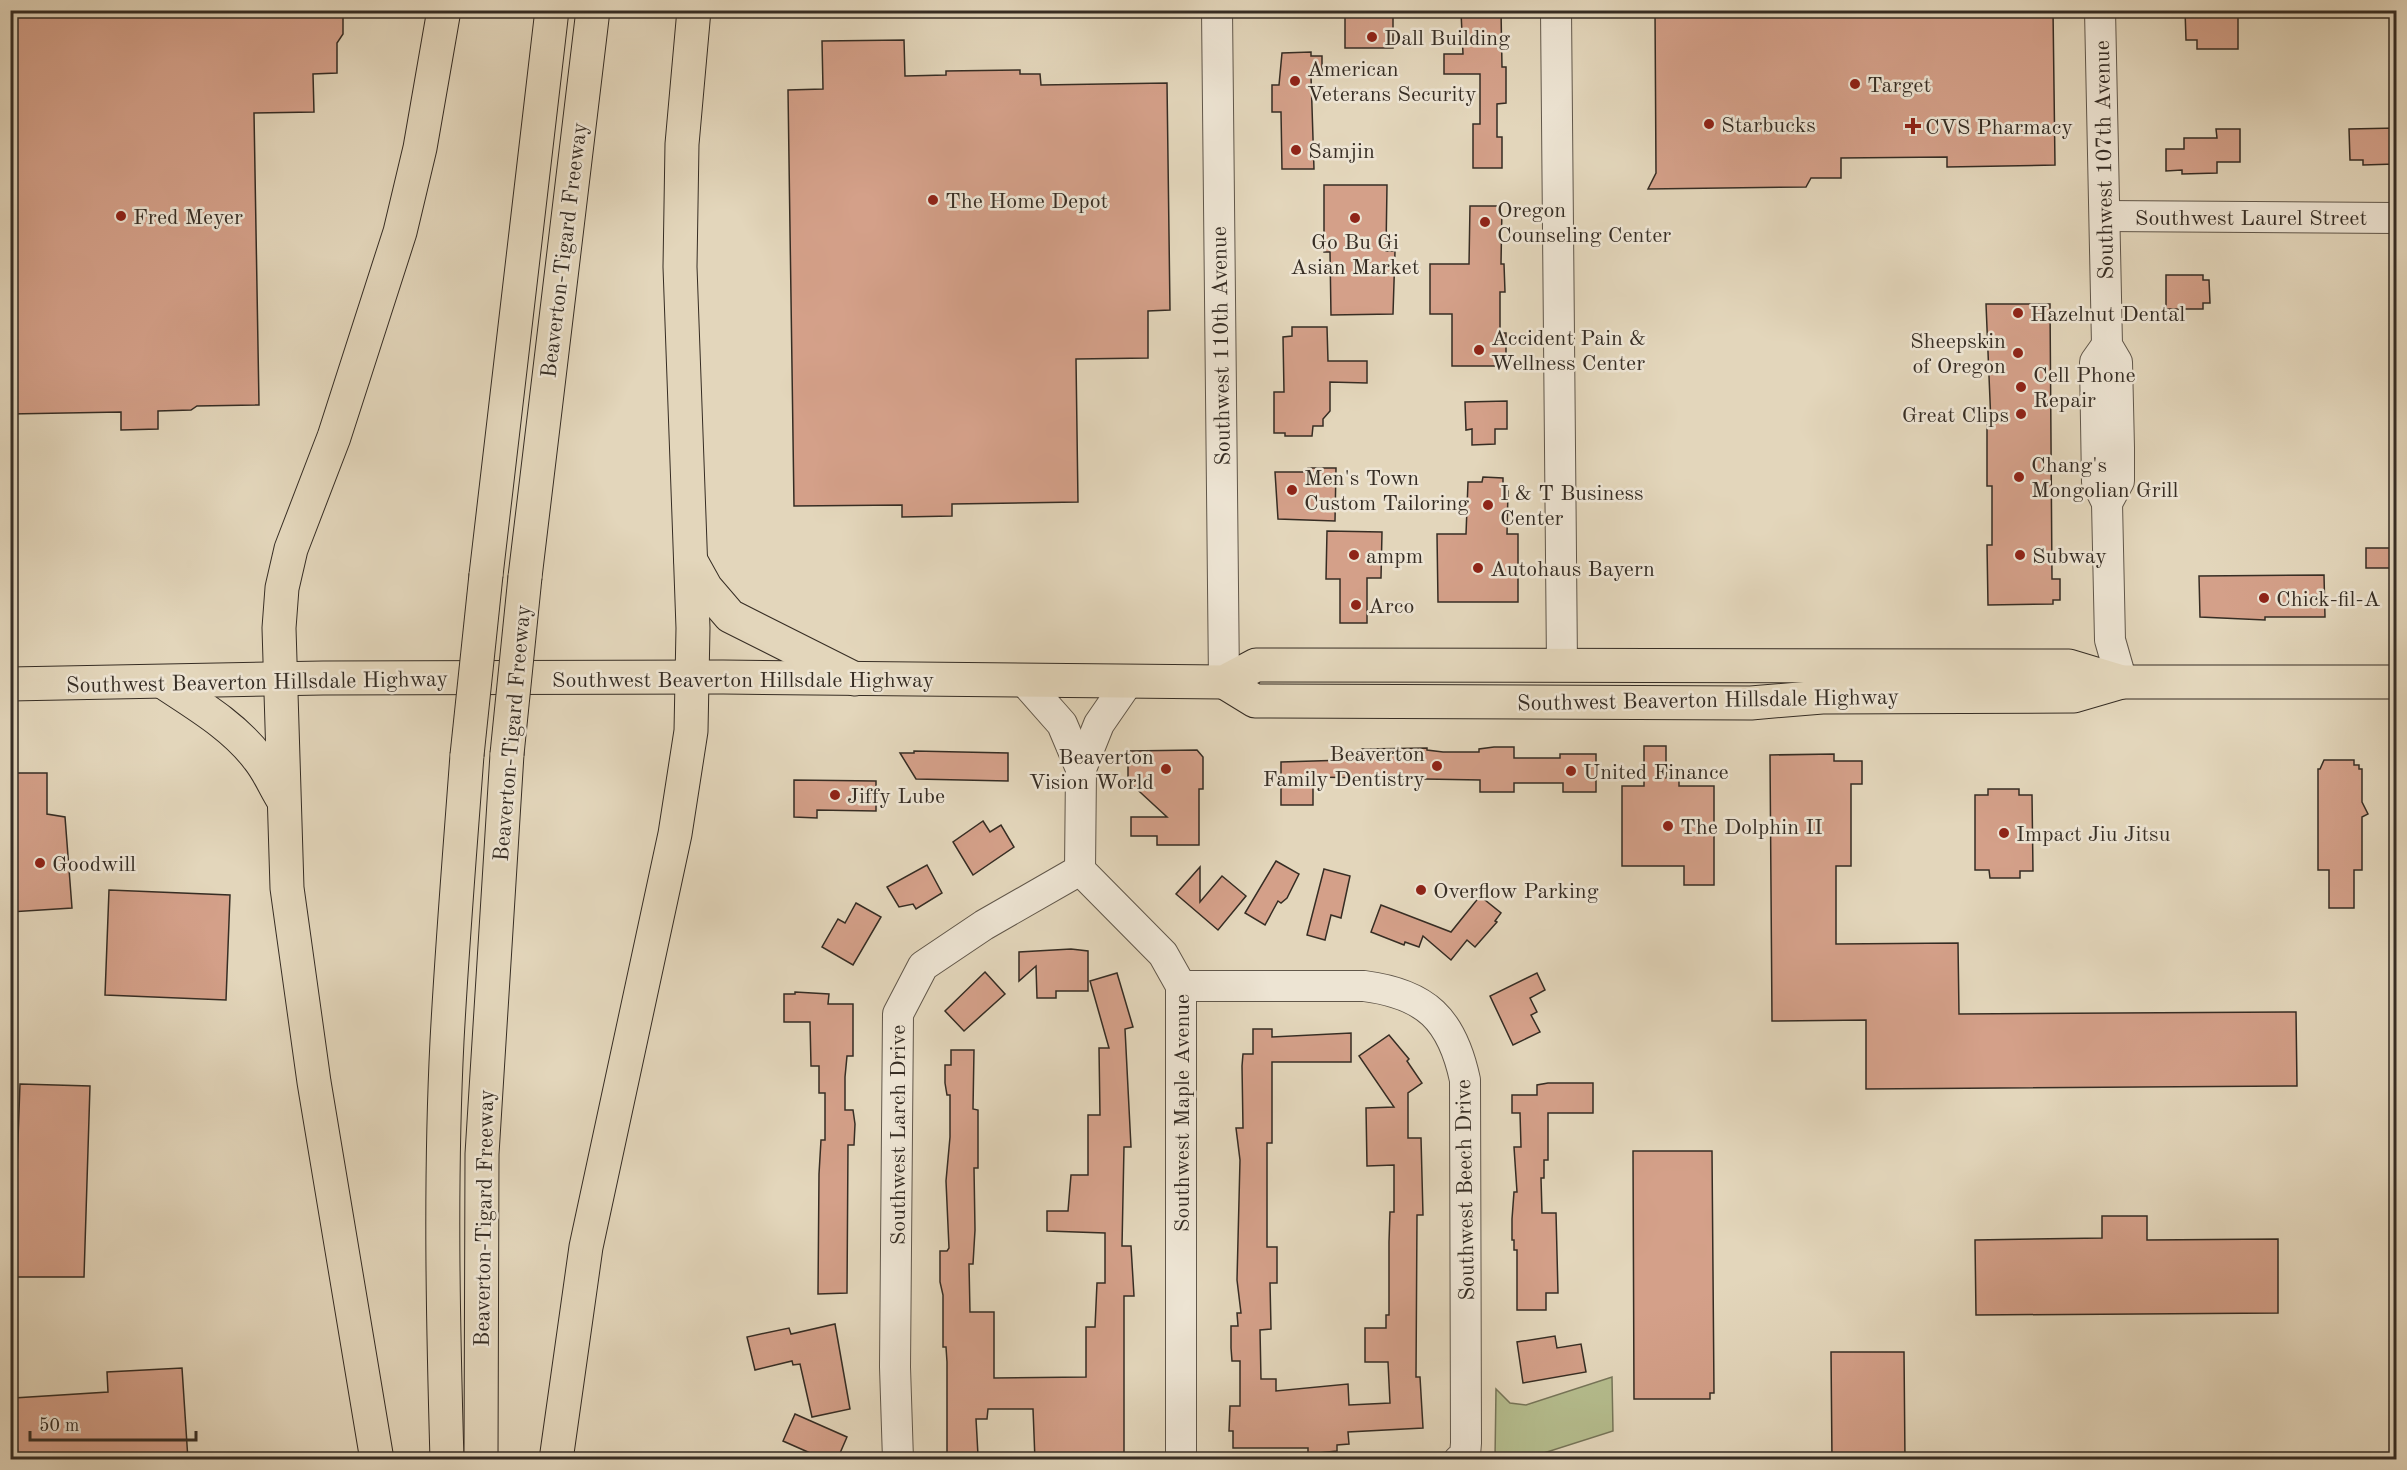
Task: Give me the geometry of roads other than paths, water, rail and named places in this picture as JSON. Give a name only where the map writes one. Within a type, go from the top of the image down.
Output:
[{"type":"main road","points":[[377,1460],[297,966],[287,888],[279,628],[282,588],[291,549],[334,437],[400,232],[423,137],[444,10]]},
{"type":"main road","name":"Beaverton-Tigard Freeway","points":[[447,1460],[442,1281],[447,1032],[467,755],[552,10]]},
{"type":"main road","name":"Beaverton-Tigard Freeway","points":[[481,1460],[482,1154],[507,754],[525,577],[592,10]]},
{"type":"main road","points":[[556,1460],[586,1246],[675,834],[691,731],[693,678],[680,267],[682,144],[694,10]]},
{"type":"main road","points":[[689,558],[706,588],[730,616],[855,679]]},
{"type":"main road","name":"Southwest Beaverton Hillsdale Highway","points":[[10,684],[280,678],[1224,682],[1256,665],[2070,666],[2122,682]]},
{"type":"main road","points":[[1523,702],[1557,677],[1562,666]]},
{"type":"main road","points":[[163,682],[218,720],[249,746],[283,801]]},
{"type":"main road","name":"Southwest Beaverton Hillsdale Highway","points":[[1224,682],[1255,701],[1751,703],[1822,696],[2074,696],[2122,682],[2397,682]]},
{"type":"street","name":"Southwest 110th Avenue","points":[[1217,10],[1224,682]]},
{"type":"street","points":[[1556,10],[1562,666]]},
{"type":"street","name":"Southwest 107th Avenue","points":[[2100,10],[2107,339],[2095,362],[2097,482],[2107,503],[2110,640],[2122,682]]},
{"type":"street","name":"Southwest Laurel Street","points":[[2105,216],[2397,218]]},
{"type":"street","points":[[1024,681],[1062,724],[1081,769]]},
{"type":"street","points":[[1080,870],[1081,769],[1099,724],[1128,682]]},
{"type":"street","name":"Southwest Maple Avenue","points":[[1080,870],[1163,954],[1181,986],[1181,1460]]},
{"type":"street","name":"Southwest Larch Drive","points":[[898,1460],[896,1367],[898,1014],[923,966],[984,925],[1080,870]]},
{"type":"street","name":"Southwest Beech Drive","points":[[1181,986],[1364,986],[1390,989],[1413,998],[1432,1011],[1455,1041],[1465,1080],[1462,1457]]},
{"type":"place","name":"Dall Building","points":[[1372,37]]},
{"type":"place","name":"American Veterans Security","points":[[1295,81]]},
{"type":"place","name":"Target","points":[[1855,84]]},
{"type":"place","name":"Starbucks","points":[[1709,124]]},
{"type":"place","name":"CVS Pharmacy","points":[[1913,126]]},
{"type":"place","name":"Samjin","points":[[1296,150]]},
{"type":"place","name":"The Home Depot","points":[[933,200]]},
{"type":"place","name":"Fred Meyer","points":[[121,216]]},
{"type":"place","name":"Go Bu Gi Asian Market","points":[[1355,218]]},
{"type":"place","name":"Oregon Counseling Center","points":[[1485,222]]},
{"type":"place","name":"Hazelnut Dental","points":[[2018,313]]},
{"type":"place","name":"Accident Pain & Wellness Center","points":[[1479,350]]},
{"type":"place","name":"Sheepskin of Oregon","points":[[2018,353]]},
{"type":"place","name":"Cell Phone Repair","points":[[2021,387]]},
{"type":"place","name":"Great Clips","points":[[2021,414]]},
{"type":"place","name":"Chang's Mongolian Grill","points":[[2019,477]]},
{"type":"place","name":"Men's Town Custom Tailoring","points":[[1292,490]]},
{"type":"place","name":"I & T Business Center","points":[[1488,505]]},
{"type":"place","name":"ampm","points":[[1354,555]]},
{"type":"place","name":"Subway","points":[[2020,555]]},
{"type":"place","name":"Autohaus Bayern","points":[[1478,568]]},
{"type":"place","name":"Chick-fil-A","points":[[2264,598]]},
{"type":"place","name":"Arco","points":[[1356,605]]},
{"type":"place","name":"Beaverton Family Dentistry","points":[[1437,766]]},
{"type":"place","name":"Beaverton Vision World","points":[[1166,769]]},
{"type":"place","name":"United Finance","points":[[1571,771]]},
{"type":"place","name":"Jiffy Lube","points":[[835,795]]},
{"type":"place","name":"The Dolphin II","points":[[1668,826]]},
{"type":"place","name":"Impact Jiu Jitsu","points":[[2004,833]]},
{"type":"place","name":"Goodwill","points":[[40,863]]},
{"type":"place","name":"Overflow Parking","points":[[1421,890]]}]
